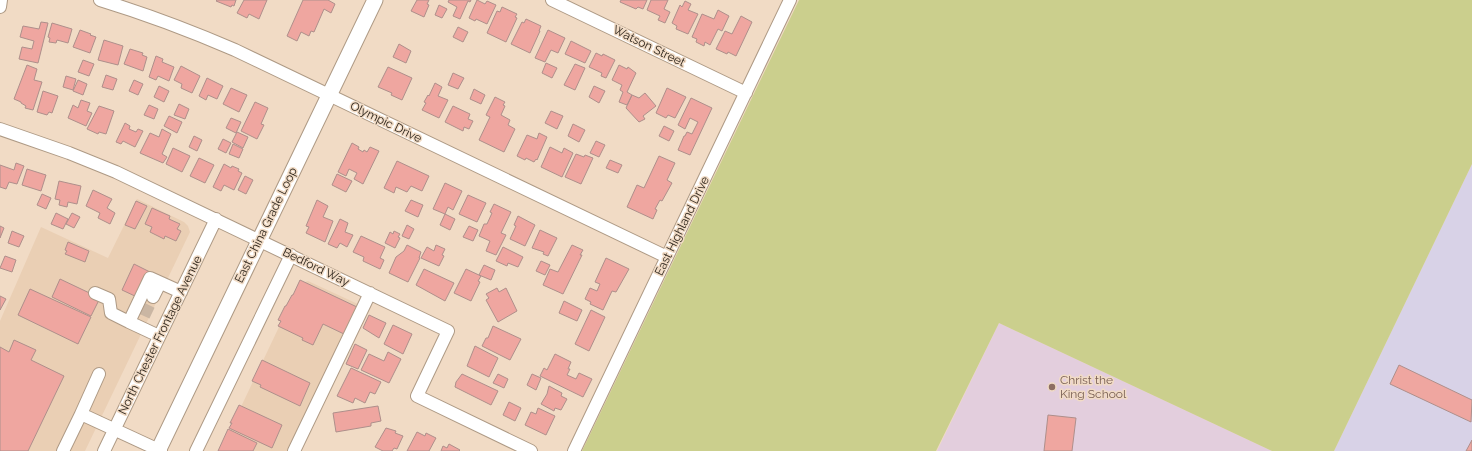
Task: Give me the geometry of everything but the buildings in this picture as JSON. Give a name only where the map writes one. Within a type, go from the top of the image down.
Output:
[{"type":"main road","name":"East China Grade Loop","points":[[159,451],[375,0]]},
{"type":"street","points":[[0,7],[1,0]]},
{"type":"street","name":"Olympic Drive","points":[[100,0],[189,30],[235,50],[667,257]]},
{"type":"street","name":"Watson Street","points":[[552,0],[746,93]]},
{"type":"street","name":"East Highland Drive","points":[[574,451],[790,0]]},
{"type":"street","name":"Bedford Way","points":[[0,129],[70,152],[116,172],[448,331],[417,396],[531,451]]},
{"type":"street","name":"North Chester Frontage Avenue","points":[[104,451],[216,219]]},
{"type":"street","points":[[196,451],[291,255]]},
{"type":"street","points":[[137,322],[150,278],[181,292]]},
{"type":"street","points":[[153,297],[160,283]]},
{"type":"street","points":[[95,293],[109,299],[111,313],[137,322],[159,336]]},
{"type":"street","points":[[294,451],[370,293]]},
{"type":"street","points":[[63,451],[99,374]]},
{"type":"street","points":[[80,414],[159,451]]},
{"type":"shaded area","points":[[1472,164],[1472,451],[1334,451]]},
{"type":"shaded area","points":[[137,199],[184,222],[188,226],[190,232],[85,451],[0,451],[0,321],[41,227],[108,258]]},
{"type":"shaded area","points":[[308,281],[360,305],[289,451],[220,451],[298,287],[302,283]]},
{"type":"shaded area","name":"Christ the King School","points":[[999,323],[1272,451],[937,451]]},
{"type":"green space","points":[[799,0],[1472,0],[1472,164],[1334,451],[1272,451],[999,323],[936,451],[582,451]]},
{"type":"tunnel","points":[[144,316],[153,297]]},
{"type":"place","name":"Christ the King School","points":[[1052,387]]}]
